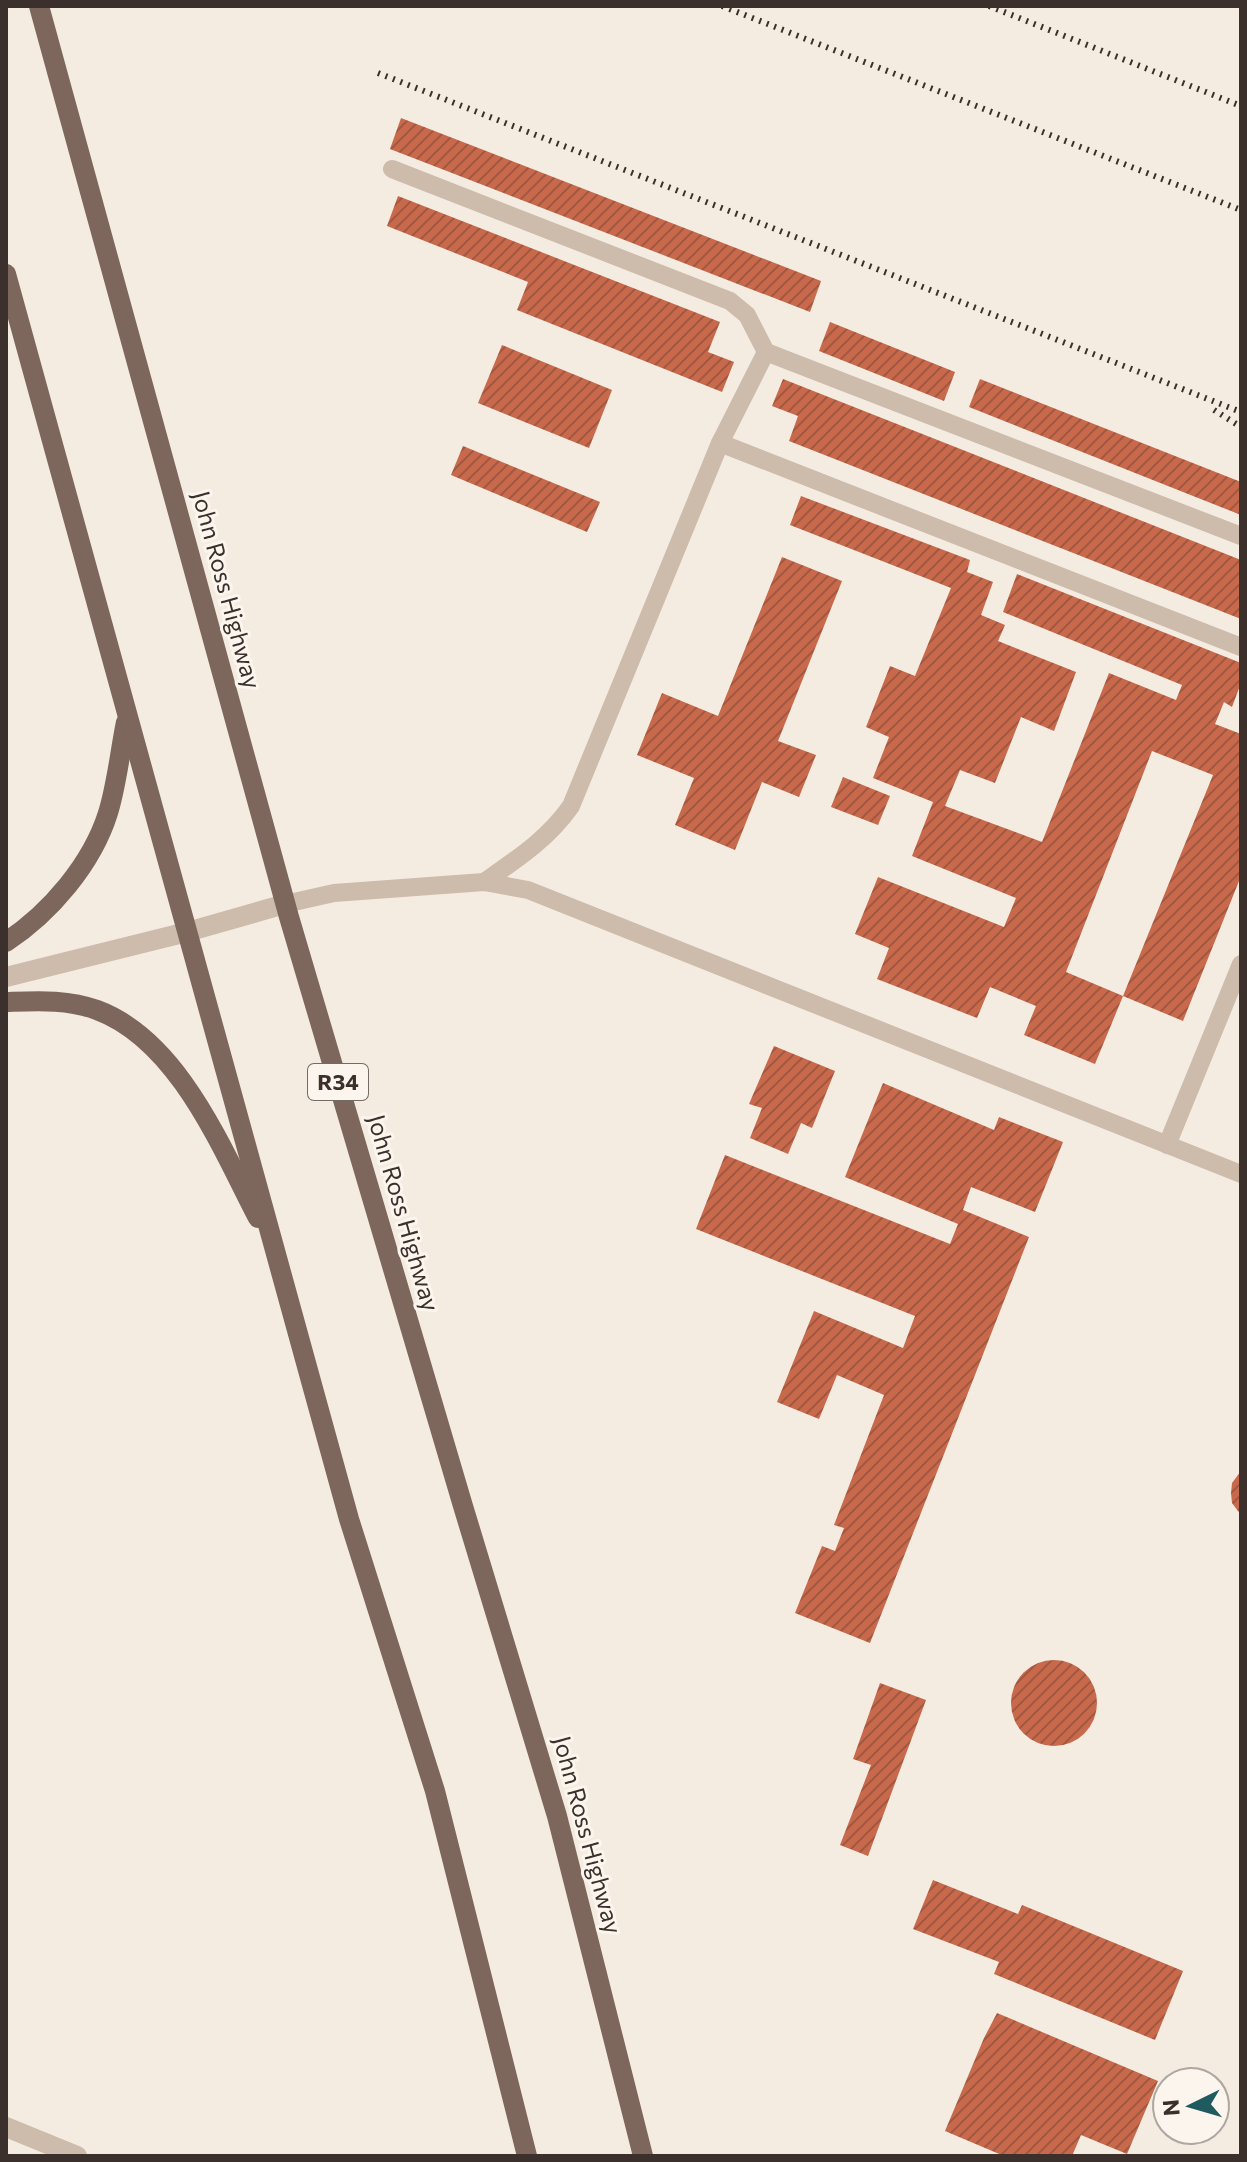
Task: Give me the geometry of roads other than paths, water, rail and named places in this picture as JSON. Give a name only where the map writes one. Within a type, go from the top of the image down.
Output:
[{"type":"main road","name":"John Ross Highway","points":[[39,6],[285,904],[557,1816],[643,2156]]},
{"type":"main road","points":[[6,274],[349,1519],[435,1791],[527,2156]]},
{"type":"main road","points":[[6,942],[24,930],[49,905],[89,854],[108,813],[127,715]]},
{"type":"main road","points":[[6,1002],[55,1001],[96,1010],[129,1027],[158,1052],[208,1121],[278,1257]]},
{"type":"street","points":[[6,977],[285,904]]},
{"type":"street","points":[[6,2127],[77,2156]]},
{"type":"lane","points":[[392,169],[730,301],[747,315],[766,352],[1241,536]]},
{"type":"lane","points":[[484,882],[540,843],[571,806],[720,443],[766,352]]},
{"type":"lane","points":[[720,443],[1241,647]]},
{"type":"lane","points":[[285,904],[334,893],[484,882],[528,890],[1241,1174]]},
{"type":"lane","points":[[1167,1145],[1241,964]]},
{"type":"railway","points":[[722,6],[1241,210]]},
{"type":"railway","points":[[989,6],[1241,106]]},
{"type":"railway","points":[[378,73],[1241,412]]},
{"type":"railway","points":[[1214,410],[1241,427]]}]
